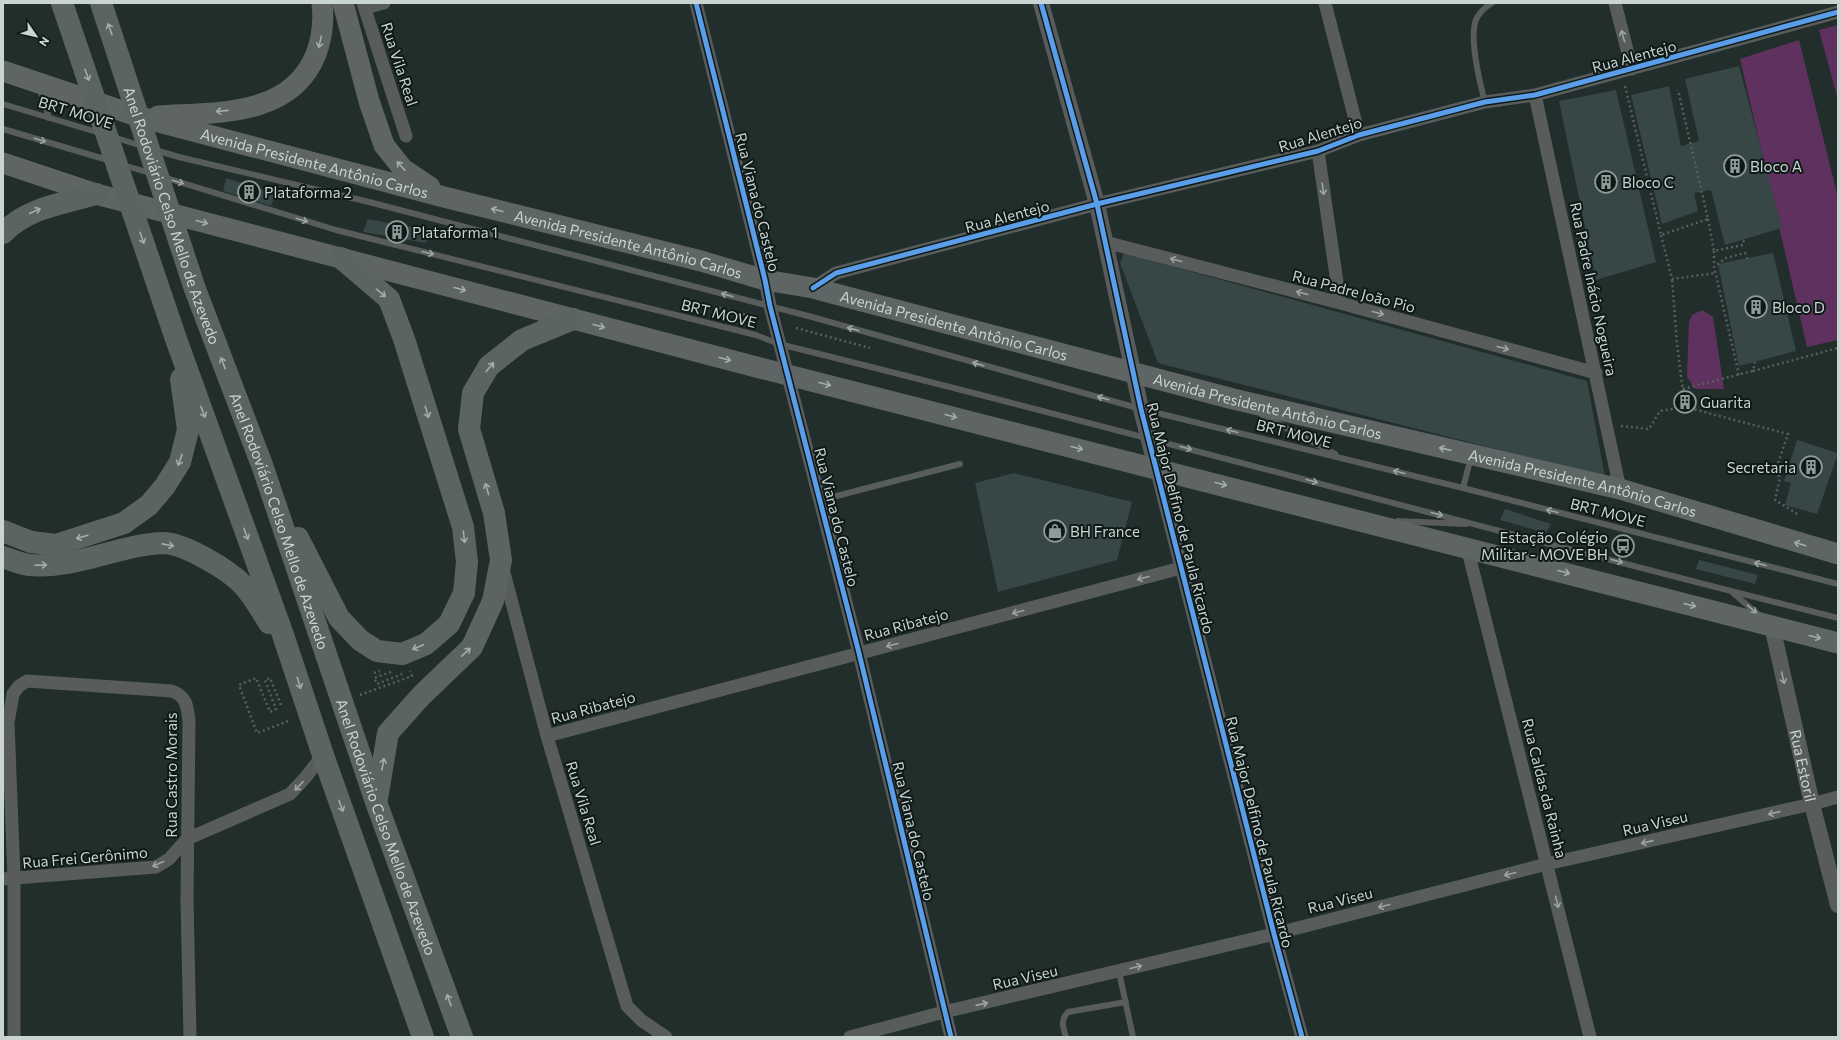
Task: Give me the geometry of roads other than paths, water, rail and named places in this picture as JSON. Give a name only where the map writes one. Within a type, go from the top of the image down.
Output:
[{"type":"highway","points":[[62,3],[176,338],[423,1037]]},
{"type":"highway","name":"Anel Rodoviário Celso Mello de Azevedo","points":[[100,3],[194,290],[262,465],[376,802],[462,1037]]},
{"type":"highway","points":[[140,117],[241,109],[269,102],[280,97],[301,80],[313,62],[318,51],[322,27],[322,3]]},
{"type":"highway","points":[[344,3],[369,101],[384,145],[403,169],[444,196]]},
{"type":"highway","points":[[3,64],[37,82]]},
{"type":"highway","name":"Avenida Presidente Antônio Carlos","points":[[3,71],[140,117],[701,261],[765,280],[813,288],[1233,399],[1620,490],[1838,554]]},
{"type":"highway","points":[[3,163],[96,194],[787,375],[1362,520],[1838,643]]},
{"type":"highway","points":[[3,233],[23,216],[41,208],[96,194]]},
{"type":"highway","points":[[262,465],[339,618],[360,640],[377,651],[402,654],[426,644],[449,624],[464,593],[468,562],[463,527],[404,339],[389,299],[341,258]]},
{"type":"highway","points":[[376,802],[388,733],[421,696],[472,647],[494,601],[501,560],[494,513],[469,429],[473,393],[489,366],[522,340],[573,319]]},
{"type":"highway","points":[[3,531],[31,542],[56,545],[124,523],[149,505],[165,486],[180,462],[188,430],[176,338]]},
{"type":"highway","points":[[3,558],[28,565],[72,564],[128,548],[165,543],[188,550],[212,561],[242,584],[260,607],[291,660]]},
{"type":"street","points":[[364,6],[384,3]]},
{"type":"street","name":"Rua Viana do Castelo","points":[[696,3],[765,280],[779,344],[821,500],[859,653],[951,1037]]},
{"type":"street","name":"Rua Major Delfino de Paula Ricardo","points":[[1042,3],[1097,204],[1104,242],[1148,438],[1274,934],[1302,1037]]},
{"type":"street","points":[[1325,3],[1359,134]]},
{"type":"street","points":[[1615,3],[1627,70]]},
{"type":"street","name":"Rua Vila Real","points":[[364,6],[406,136]]},
{"type":"street","name":"Rua Alentejo","points":[[813,288],[836,274],[1097,204],[1318,150],[1359,134],[1485,102],[1536,95],[1838,12]]},
{"type":"street","name":"Rua Padre Inácio Nogueira","points":[[1536,95],[1620,490]]},
{"type":"street","points":[[1318,150],[1340,303]]},
{"type":"street","name":"Rua Padre João Pio","points":[[1104,242],[1340,303],[1596,373]]},
{"type":"street","name":"Rua Caldas da Rainha","points":[[1467,547],[1590,1037]]},
{"type":"street","name":"Rua Vila Real","points":[[501,560],[547,736],[627,1006],[641,1020],[666,1037]]},
{"type":"street","name":"Rua Ribatejo","points":[[547,736],[1181,568]]},
{"type":"street","name":"Rua Estoril","points":[[1772,626],[1812,804],[1838,905]]},
{"type":"street","name":"Rua Castro Morais","points":[[8,879],[8,723],[13,694],[19,686],[27,681],[172,691],[181,694],[187,704],[189,721],[187,839],[190,1037]]},
{"type":"street","name":"Rua Frei Gerônimo","points":[[8,879],[156,867],[169,859],[187,839],[290,794],[323,755]]},
{"type":"street","name":"Rua Viseu","points":[[850,1037],[944,1012],[1119,972],[1274,934],[1547,864],[1812,804],[1838,796]]},
{"type":"street","points":[[8,879],[14,1037]]},
{"type":"lane","points":[[1485,102],[1477,75],[1473,31],[1477,16],[1492,3]]},
{"type":"lane","points":[[37,82],[49,118]]},
{"type":"lane","name":"BRT MOVE","points":[[3,104],[179,157],[369,202],[770,306],[1141,409],[1344,458],[1838,584]]},
{"type":"lane","name":"BRT MOVE","points":[[3,129],[336,230],[756,335],[779,344],[1148,438],[1732,592],[1838,618]]},
{"type":"lane","points":[[1233,399],[1344,458]]},
{"type":"lane","points":[[1463,488],[1472,455]]},
{"type":"lane","points":[[821,500],[960,464]]},
{"type":"lane","points":[[1362,520],[1385,521]]},
{"type":"lane","name":"BRT MOVE","points":[[1393,521],[1477,524]]},
{"type":"lane","name":"BRT MOVE","points":[[1732,592],[1772,626]]},
{"type":"lane","points":[[1119,972],[1133,1037]]},
{"type":"lane","points":[[1066,1037],[1061,1023],[1064,1016],[1068,1012],[1126,1002]]},
{"type":"place","name":"Bloco A","points":[[1735,166]]},
{"type":"place","name":"Bloco C","points":[[1606,182]]},
{"type":"place","name":"Plataforma 2","points":[[249,192]]},
{"type":"place","name":"Plataforma 1","points":[[397,232]]},
{"type":"place","name":"Bloco D","points":[[1756,307]]},
{"type":"place","name":"Guarita","points":[[1685,402]]},
{"type":"place","name":"Secretaria","points":[[1811,467]]},
{"type":"place","name":"BH France","points":[[1055,531]]},
{"type":"place","name":"Estação Colégio Militar - MOVE BH","points":[[1623,546]]}]
